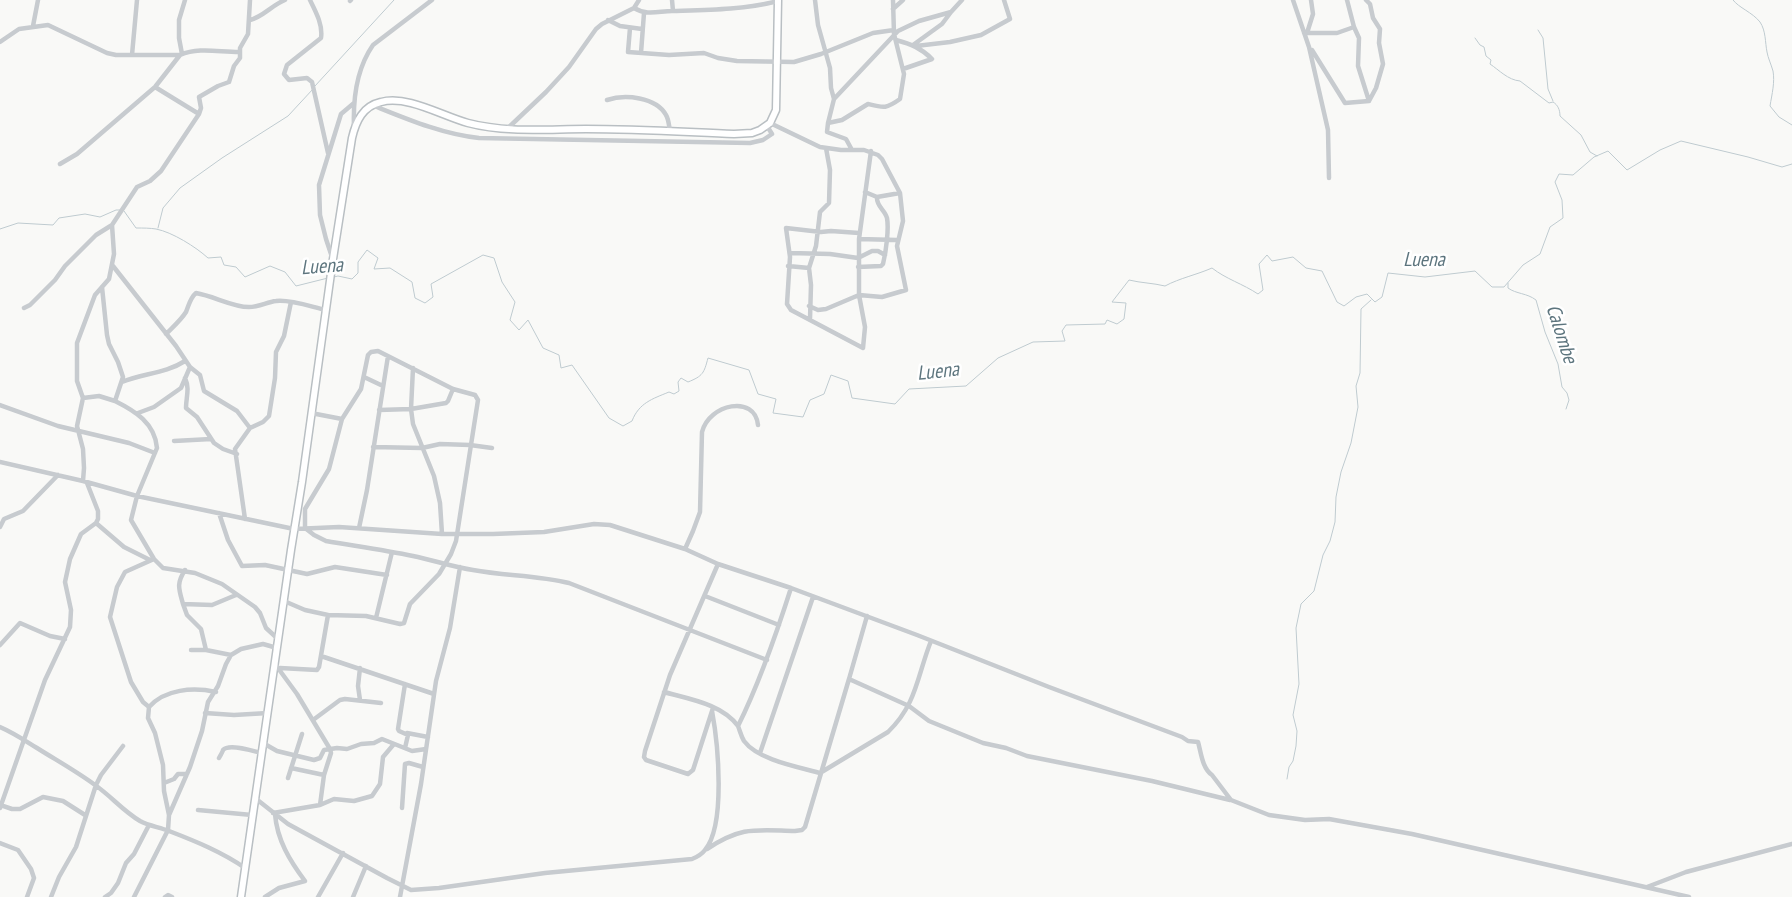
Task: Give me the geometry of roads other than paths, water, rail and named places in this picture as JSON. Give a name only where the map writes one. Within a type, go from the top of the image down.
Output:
[{"type":"main road","points":[[241,897],[261,752],[277,666],[278,639],[354,126],[363,112],[372,105],[381,102],[406,101],[469,123],[508,128],[743,134],[760,130],[769,124],[776,110],[778,1]]},
{"type":"street","points":[[33,26],[38,0]]},
{"type":"street","points":[[132,55],[137,0]]},
{"type":"street","points":[[181,55],[178,20],[185,0]]},
{"type":"street","points":[[24,308],[30,305],[55,280],[69,261],[96,235],[112,225],[137,187],[150,181],[161,171],[199,114],[201,108],[199,97],[229,82],[234,66],[240,58],[239,52],[248,34],[250,0]]},
{"type":"street","points":[[250,20],[262,16],[275,4],[285,0]]},
{"type":"street","points":[[310,0],[319,22],[322,33],[321,38],[287,65],[284,74],[289,80],[307,78],[312,82],[328,153]]},
{"type":"street","points":[[354,126],[354,103],[366,54],[373,45],[432,0]]},
{"type":"street","points":[[508,128],[546,92],[568,67],[596,29],[608,20],[634,8],[639,0]]},
{"type":"street","points":[[672,0],[673,11]]},
{"type":"street","points":[[815,0],[824,52],[830,68],[831,88],[834,99]]},
{"type":"street","points":[[828,123],[842,120],[868,104],[883,108],[889,107],[900,100],[904,83],[903,69],[894,32],[893,0]]},
{"type":"street","points":[[893,9],[904,0]]},
{"type":"street","points":[[914,46],[942,24],[962,0]]},
{"type":"street","points":[[914,46],[950,42],[988,32],[1010,19],[1004,0]]},
{"type":"street","points":[[1293,0],[1309,47],[1328,130],[1328,178]]},
{"type":"street","points":[[1305,33],[1313,14],[1311,0]]},
{"type":"street","points":[[1347,0],[1360,41],[1357,58],[1359,73],[1369,100]]},
{"type":"street","points":[[1366,0],[1370,4],[1375,21],[1380,29],[1379,43],[1383,64],[1376,88],[1369,100]]},
{"type":"street","points":[[634,8],[644,13],[715,10],[754,6],[778,1]]},
{"type":"street","points":[[630,28],[628,52],[669,55],[704,53],[727,60],[786,62],[802,60],[873,33],[894,32],[919,21],[951,12]]},
{"type":"street","points":[[641,53],[644,13]]},
{"type":"street","points":[[608,20],[630,28],[642,29]]},
{"type":"street","points":[[0,42],[19,29],[48,25],[107,53],[116,55],[181,55]]},
{"type":"street","points":[[1305,33],[1337,32],[1354,27]]},
{"type":"street","points":[[852,150],[846,139],[827,132],[834,99],[894,32]]},
{"type":"street","points":[[896,40],[922,49],[932,60],[903,69]]},
{"type":"street","points":[[1309,47],[1345,102],[1369,100]]},
{"type":"street","points":[[60,164],[76,154],[155,87],[181,55],[189,51],[204,50],[239,52]]},
{"type":"street","points":[[155,87],[199,114]]},
{"type":"street","points":[[607,100],[631,97],[652,103],[666,116],[670,131]]},
{"type":"street","points":[[333,261],[326,239],[320,207],[319,184],[342,114],[354,103]]},
{"type":"street","points":[[372,105],[444,131],[479,138],[750,143],[764,140],[772,134],[769,124]]},
{"type":"street","points":[[769,124],[796,137],[826,148],[871,151],[882,159],[900,193],[903,221],[897,246],[906,290],[882,298],[859,295],[826,309],[818,310],[810,306]]},
{"type":"street","points":[[810,319],[810,260],[814,254],[820,212],[828,203],[830,170],[826,148]]},
{"type":"street","points":[[871,151],[859,236],[858,258],[859,295],[865,327],[863,348],[831,333],[788,307],[788,266],[790,253],[786,228],[818,231],[859,236],[897,240]]},
{"type":"street","points":[[865,192],[877,197],[900,193]]},
{"type":"street","points":[[858,266],[881,266],[883,264],[887,221],[885,214],[878,205],[877,197]]},
{"type":"street","points":[[85,815],[63,801],[43,797],[20,809],[0,806],[21,753],[24,739],[45,680],[70,627],[71,616],[66,582],[67,567],[81,534],[96,523],[98,518],[98,510],[85,482],[83,449],[77,432],[83,398],[77,381],[77,343],[88,318],[92,302],[109,280],[114,254],[112,225]]},
{"type":"street","points":[[790,253],[830,254],[858,258],[872,251],[884,254]]},
{"type":"street","points":[[112,266],[147,308],[185,361],[200,375],[204,391],[237,411],[250,428]]},
{"type":"street","points":[[788,266],[809,268]]},
{"type":"street","points":[[102,287],[106,336],[122,372],[122,382],[115,401]]},
{"type":"street","points":[[166,334],[181,319],[191,298],[196,293],[249,307],[277,301],[291,302],[326,310]]},
{"type":"street","points":[[245,519],[237,468],[236,448],[250,428],[263,422],[269,416],[275,378],[276,352],[284,336],[291,302]]},
{"type":"street","points":[[284,601],[305,610],[328,615],[376,618],[400,624],[404,623],[410,604],[440,574],[456,541],[478,400],[475,394],[453,389],[378,351],[371,352],[368,355],[361,389],[342,419],[329,469],[306,509],[305,528]]},
{"type":"street","points":[[359,528],[367,490],[388,356]]},
{"type":"street","points":[[122,382],[169,370],[185,361]]},
{"type":"street","points":[[138,413],[154,407],[179,390],[190,367]]},
{"type":"street","points":[[413,368],[411,409],[414,432],[429,461],[434,476],[440,503],[442,534]]},
{"type":"street","points":[[364,377],[383,386]]},
{"type":"street","points":[[185,378],[188,384],[186,408],[197,417],[210,439],[220,448],[237,454]]},
{"type":"street","points":[[379,410],[411,409],[448,401],[453,389]]},
{"type":"street","points":[[83,398],[99,396],[115,401],[138,413],[148,425],[155,439],[157,448],[137,496],[131,520],[152,560]]},
{"type":"street","points":[[0,405],[77,432],[129,443],[155,453]]},
{"type":"street","points":[[685,548],[700,512],[702,432],[704,424],[713,413],[726,408],[740,407],[749,408],[757,416],[758,425]]},
{"type":"street","points":[[311,413],[342,419]]},
{"type":"street","points":[[174,441],[210,439]]},
{"type":"street","points":[[373,447],[422,448],[440,444],[492,448]]},
{"type":"street","points":[[0,462],[137,496],[294,528],[359,528],[442,534],[524,533],[601,524],[610,525],[685,548],[718,564],[867,616],[1182,737],[1188,741],[1198,742],[1201,756],[1208,772],[1231,800]]},
{"type":"street","points":[[0,527],[8,516],[23,511],[58,475]]},
{"type":"street","points":[[219,513],[228,540],[242,566],[265,565],[307,574],[334,566],[387,575]]},
{"type":"street","points":[[96,523],[117,542],[164,568],[185,570],[222,584],[255,607],[260,613],[266,628],[278,639]]},
{"type":"street","points":[[305,528],[314,536],[326,541],[392,552],[460,567],[514,576],[547,577],[569,582],[767,660]]},
{"type":"street","points":[[376,618],[392,552]]},
{"type":"street","points":[[149,707],[143,702],[131,682],[110,617],[122,576],[133,567],[152,560]]},
{"type":"street","points":[[713,710],[691,773],[688,774],[646,760],[644,757],[645,751],[664,692],[718,564]]},
{"type":"street","points":[[400,897],[434,694],[452,620],[460,567]]},
{"type":"street","points":[[185,570],[178,585],[187,615],[201,629],[206,650]]},
{"type":"street","points":[[738,726],[767,660],[791,588]]},
{"type":"street","points":[[183,604],[212,604],[236,595]]},
{"type":"street","points":[[705,596],[779,625]]},
{"type":"street","points":[[760,753],[813,597]]},
{"type":"street","points":[[277,666],[317,670],[328,615]]},
{"type":"street","points":[[255,798],[288,824],[411,890],[545,873],[690,859],[726,837],[743,831],[802,830],[805,827],[867,616]]},
{"type":"street","points":[[0,645],[20,623],[50,636],[65,639]]},
{"type":"street","points":[[664,692],[727,714],[738,726],[743,739],[751,748],[760,753],[793,766],[820,773],[888,732],[897,723],[909,706],[931,641]]},
{"type":"street","points":[[169,815],[187,774],[198,742],[208,702],[216,692],[231,655],[241,649],[263,644],[277,648]]},
{"type":"street","points":[[191,650],[206,650],[231,655]]},
{"type":"street","points":[[321,656],[434,694]]},
{"type":"street","points":[[277,666],[330,749],[320,805]]},
{"type":"street","points":[[360,668],[358,686],[360,700]]},
{"type":"street","points":[[848,679],[909,706],[929,721],[983,744],[1006,748],[1027,756],[1152,780],[1231,800],[1269,815],[1305,820],[1329,818],[1412,834],[1689,897]]},
{"type":"street","points":[[405,684],[398,729],[399,731],[428,737]]},
{"type":"street","points":[[134,897],[168,830],[169,815],[161,755],[148,718],[149,707],[158,699],[171,692],[201,690],[216,692]]},
{"type":"street","points":[[313,720],[340,700],[380,703]]},
{"type":"street","points":[[706,849],[715,831],[719,799],[713,710]]},
{"type":"street","points":[[206,713],[234,715],[268,713]]},
{"type":"street","points":[[0,727],[24,739],[96,785],[123,809],[149,825],[168,830],[232,859],[245,868]]},
{"type":"street","points":[[405,748],[408,737],[407,733]]},
{"type":"street","points":[[288,778],[302,734]]},
{"type":"street","points":[[263,744],[277,751],[318,760],[323,750],[337,748],[347,750],[361,744],[382,739],[412,751],[426,749]]},
{"type":"street","points":[[274,814],[320,805],[334,799],[354,801],[374,794],[380,784],[383,756],[394,744]]},
{"type":"street","points":[[51,897],[59,877],[76,847],[96,785],[101,775],[123,746]]},
{"type":"street","points":[[219,758],[223,750],[227,748],[236,747],[261,752]]},
{"type":"street","points":[[402,808],[405,764],[409,763],[423,767]]},
{"type":"street","points":[[292,768],[324,775]]},
{"type":"street","points":[[164,783],[174,779],[179,774],[187,774]]},
{"type":"street","points":[[198,810],[252,815]]},
{"type":"street","points":[[265,897],[280,888],[305,881],[284,850],[274,814]]},
{"type":"street","points":[[105,897],[112,893],[126,863],[134,854],[149,825]]},
{"type":"street","points":[[0,843],[18,850],[30,869],[34,878],[27,897]]},
{"type":"street","points":[[1646,887],[1686,872],[1792,844]]},
{"type":"street","points":[[318,897],[343,853]]},
{"type":"street","points":[[352,897],[366,866]]},
{"type":"street","points":[[165,897],[172,897]]},
{"type":"waterway","points":[[315,86],[394,0]]},
{"type":"waterway","points":[[1733,0],[1762,25],[1767,54],[1774,75],[1770,106],[1779,117],[1792,125]]},
{"type":"waterway","points":[[1538,30],[1543,38],[1548,89],[1553,101]]},
{"type":"waterway","points":[[1475,38],[1484,47],[1486,56],[1491,60],[1490,64],[1508,77],[1520,81],[1549,103],[1553,102],[1559,110],[1560,116],[1581,135],[1590,152],[1597,156]]},
{"type":"waterway","points":[[158,228],[163,208],[180,188],[222,158],[288,116],[313,89]]},
{"type":"waterway","name":"Luena","points":[[334,277],[352,279],[358,273],[358,262],[367,250],[378,258],[374,269],[390,268],[412,282],[415,298],[425,303],[433,297],[431,284],[483,255],[494,258],[502,282],[515,302],[510,320],[519,330],[528,320],[543,348],[559,355],[561,368],[572,365],[609,418],[623,426],[632,421],[638,410],[647,402],[669,392],[674,394],[679,391],[678,382],[681,378],[688,382],[700,376],[704,371],[708,358],[749,370],[758,394],[776,399],[773,413],[803,417],[810,400],[824,394],[831,375],[848,381],[852,398],[895,404],[909,389],[966,386],[998,358],[1033,342],[1065,341],[1062,331],[1066,325],[1105,324],[1107,320],[1117,324],[1124,319],[1126,303],[1112,302],[1129,280],[1165,286],[1212,268],[1258,294],[1263,290],[1259,264],[1267,255],[1272,261],[1293,257],[1306,268],[1322,271],[1337,302],[1344,306],[1356,297],[1367,294],[1375,302],[1382,297],[1388,273],[1425,277],[1475,271],[1492,287],[1504,287],[1523,265],[1540,254],[1550,227],[1563,218],[1562,200],[1555,182],[1559,174],[1573,175],[1594,157],[1608,151],[1627,170],[1660,150],[1681,141],[1782,167],[1792,164]]},
{"type":"waterway","name":"Luena","points":[[0,229],[18,223],[53,225],[59,218],[85,214],[100,217],[120,210]]},
{"type":"waterway","name":"Luena","points":[[124,211],[136,228],[156,229],[169,233],[197,249],[208,258],[221,257],[224,265],[236,267],[245,277],[270,266],[285,272],[296,286],[328,278]]},
{"type":"waterway","name":"Calombe","points":[[1508,283],[1508,288],[1511,290],[1536,300],[1545,332],[1558,364],[1562,387],[1567,393],[1569,400],[1566,409]]},
{"type":"waterway","points":[[1287,779],[1289,767],[1293,761],[1297,731],[1293,715],[1299,684],[1296,628],[1301,604],[1314,591],[1323,555],[1330,541],[1335,522],[1336,497],[1341,472],[1351,443],[1358,407],[1356,386],[1360,373],[1361,309],[1371,300]]}]
